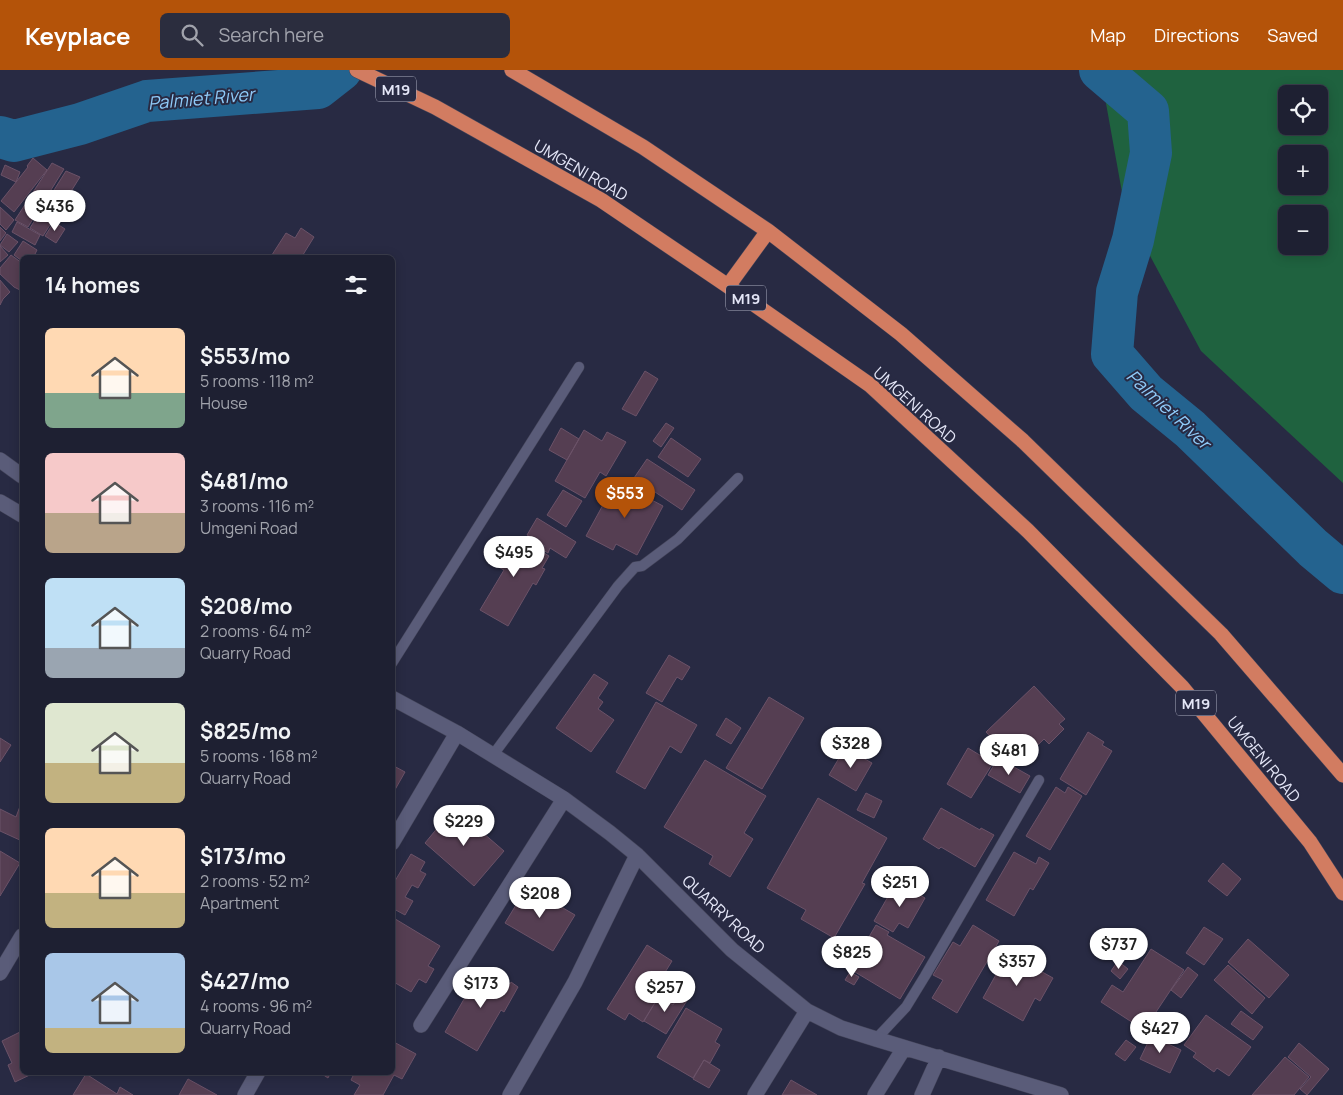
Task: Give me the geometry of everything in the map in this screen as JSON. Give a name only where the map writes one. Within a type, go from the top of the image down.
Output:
[{"type":"highway","name":"UMGENI ROAD","points":[[357,70],[435,108],[601,200],[870,385],[1028,531],[1182,687],[1310,842],[1343,893]]},
{"type":"highway","points":[[512,70],[643,147],[768,231],[901,334],[1023,441],[1221,634],[1343,775]]},
{"type":"highway","points":[[728,286],[768,231]]},
{"type":"street","points":[[0,460],[20,475]]},
{"type":"street","points":[[0,502],[20,514]]},
{"type":"street","name":"QUARRY ROAD","points":[[395,700],[457,732],[564,799],[637,855],[732,950],[806,1011],[841,1028],[1061,1095]]},
{"type":"street","points":[[395,838],[457,732]]},
{"type":"street","points":[[421,1024],[564,799]]},
{"type":"street","points":[[510,1095],[576,982],[637,855]]},
{"type":"street","points":[[0,973],[20,939]]},
{"type":"street","points":[[755,1095],[806,1011]]},
{"type":"street","points":[[875,1095],[904,1048]]},
{"type":"street","points":[[922,1095],[939,1057]]},
{"type":"street","points":[[245,1095],[256,1075]]},
{"type":"lane","points":[[395,658],[579,367]]},
{"type":"lane","points":[[493,755],[618,586],[635,567],[642,566],[678,539],[738,478]]},
{"type":"lane","points":[[876,1039],[906,1007],[1039,780]]},
{"type":"green space","points":[[1100,70],[1343,70],[1343,483],[1201,351],[1125,209]]},
{"type":"building","points":[[33,158],[47,170],[14,212],[1,201]]},
{"type":"building","points":[[52,163],[64,169],[28,227],[15,220]]},
{"type":"building","points":[[5,165],[20,172],[16,182],[1,175]]},
{"type":"building","points":[[66,171],[80,177],[43,236],[30,228]]},
{"type":"building","points":[[0,207],[14,220],[6,230],[0,224]]},
{"type":"building","points":[[17,222],[40,235],[35,245],[12,232]]},
{"type":"building","points":[[54,222],[65,229],[56,243],[45,236]]},
{"type":"building","points":[[0,227],[6,233],[0,241]]},
{"type":"building","points":[[301,228],[314,237],[303,255],[272,255],[286,233],[295,238]]},
{"type":"building","points":[[7,234],[18,242],[9,252],[0,245]]},
{"type":"building","points":[[23,241],[37,250],[34,255],[20,255],[20,260],[14,255]]},
{"type":"building","points":[[0,246],[8,255],[0,262]]},
{"type":"building","points":[[11,255],[20,262],[20,290],[0,274],[0,268]]},
{"type":"building","points":[[0,280],[10,292],[0,305]]},
{"type":"building","points":[[645,371],[658,379],[636,416],[622,409]]},
{"type":"building","points":[[666,423],[674,428],[661,447],[653,441]]},
{"type":"building","points":[[561,428],[579,439],[567,460],[549,450]]},
{"type":"building","points":[[584,430],[602,441],[607,432],[626,442],[606,476],[600,472],[585,498],[555,481]]},
{"type":"building","points":[[671,438],[701,459],[688,477],[658,457]]},
{"type":"building","points":[[647,459],[695,490],[682,510],[634,478]]},
{"type":"building","points":[[616,481],[663,506],[637,555],[616,544],[613,550],[586,536]]},
{"type":"building","points":[[563,490],[582,501],[566,527],[547,515]]},
{"type":"building","points":[[537,518],[576,542],[566,558],[550,548],[548,553],[543,550],[545,546],[527,535]]},
{"type":"building","points":[[506,537],[517,543],[520,538],[549,556],[542,568],[545,569],[536,585],[533,583],[508,626],[480,610],[504,570],[491,563]]},
{"type":"building","points":[[669,655],[690,667],[682,680],[677,677],[662,702],[646,693]]},
{"type":"building","points":[[594,674],[608,683],[598,698],[603,702],[598,709],[614,720],[591,752],[556,728]]},
{"type":"building","points":[[1034,686],[1065,719],[1059,724],[1064,729],[1049,744],[1044,739],[1017,765],[986,732]]},
{"type":"building","points":[[769,697],[804,718],[762,789],[726,768]]},
{"type":"building","points":[[656,702],[697,725],[681,753],[670,746],[645,789],[616,772]]},
{"type":"building","points":[[726,718],[741,728],[731,744],[716,735]]},
{"type":"building","points":[[1088,732],[1104,742],[1102,745],[1112,751],[1086,795],[1060,779]]},
{"type":"building","points":[[0,738],[11,745],[0,762]]},
{"type":"building","points":[[845,748],[872,763],[856,791],[829,775]]},
{"type":"building","points":[[968,748],[993,763],[971,798],[947,784]]},
{"type":"building","points":[[998,758],[1030,776],[1020,793],[988,775]]},
{"type":"building","points":[[705,760],[766,796],[744,833],[753,839],[730,877],[709,864],[713,856],[664,827]]},
{"type":"building","points":[[395,767],[405,772],[395,790]]},
{"type":"building","points":[[1056,787],[1065,793],[1068,787],[1082,796],[1050,850],[1026,836]]},
{"type":"building","points":[[866,793],[882,801],[874,818],[857,810]]},
{"type":"building","points":[[818,798],[887,838],[862,883],[865,884],[834,938],[801,919],[806,910],[767,888]]},
{"type":"building","points":[[20,806],[20,840],[0,831],[0,809],[16,817]]},
{"type":"building","points":[[454,808],[504,851],[474,886],[425,843]]},
{"type":"building","points":[[941,808],[980,830],[981,828],[994,835],[975,867],[923,839]]},
{"type":"building","points":[[0,851],[20,863],[0,896]]},
{"type":"building","points":[[1014,852],[1036,864],[1039,857],[1049,863],[1033,890],[1030,888],[1014,916],[986,900]]},
{"type":"building","points":[[411,854],[425,862],[420,871],[426,874],[418,888],[412,885],[405,897],[413,901],[405,915],[395,910],[395,881]]},
{"type":"building","points":[[1223,863],[1241,879],[1227,896],[1208,881]]},
{"type":"building","points":[[897,881],[925,898],[908,928],[899,923],[893,932],[874,921]]},
{"type":"building","points":[[527,887],[575,915],[553,951],[505,923]]},
{"type":"building","points":[[395,919],[440,946],[428,966],[434,969],[426,983],[419,979],[411,992],[395,983]]},
{"type":"building","points":[[876,925],[889,932],[887,935],[925,957],[900,999],[850,969]]},
{"type":"building","points":[[973,925],[999,941],[957,1013],[932,998],[943,980],[933,975],[953,942],[960,946]]},
{"type":"building","points":[[1204,927],[1223,939],[1204,965],[1186,953]]},
{"type":"building","points":[[1248,939],[1289,975],[1269,998],[1228,962]]},
{"type":"building","points":[[647,945],[672,961],[664,974],[684,986],[673,1005],[659,996],[643,1022],[629,1013],[625,1020],[607,1009]]},
{"type":"building","points":[[1151,949],[1184,970],[1144,1030],[1101,1002],[1112,985],[1123,992]]},
{"type":"building","points":[[1008,953],[1053,978],[1040,1001],[1035,998],[1023,1021],[983,998]]},
{"type":"building","points":[[1118,961],[1128,969],[1120,979],[1111,971]]},
{"type":"building","points":[[1228,965],[1265,998],[1252,1014],[1214,980]]},
{"type":"building","points":[[1188,967],[1198,975],[1181,998],[1171,990]]},
{"type":"building","points":[[482,968],[518,987],[504,1012],[501,1010],[477,1051],[445,1032]]},
{"type":"building","points":[[850,972],[859,977],[854,985],[845,980]]},
{"type":"building","points":[[680,994],[688,999],[666,1034],[644,1021],[659,996],[673,1005]]},
{"type":"building","points":[[686,1008],[722,1029],[715,1042],[720,1045],[710,1063],[704,1060],[693,1078],[657,1057]]},
{"type":"building","points":[[1241,1011],[1263,1027],[1253,1040],[1231,1024]]},
{"type":"building","points":[[1206,1015],[1251,1047],[1229,1076],[1217,1068],[1214,1072],[1193,1057],[1196,1053],[1184,1045]]},
{"type":"building","points":[[1173,1016],[1182,1022],[1175,1033],[1166,1027]]},
{"type":"building","points":[[20,1032],[20,1075],[30,1075],[15,1082],[8,1065],[12,1063],[2,1041]]},
{"type":"building","points":[[1151,1036],[1181,1050],[1170,1073],[1140,1059]]},
{"type":"building","points":[[1126,1040],[1136,1047],[1125,1061],[1115,1054]]},
{"type":"building","points":[[395,1043],[416,1054],[402,1079],[394,1075]]},
{"type":"building","points":[[1299,1043],[1329,1069],[1307,1095],[1300,1089],[1311,1077],[1288,1057]]},
{"type":"building","points":[[1285,1057],[1309,1077],[1294,1095],[1252,1095]]},
{"type":"building","points":[[704,1060],[720,1070],[709,1088],[693,1079]]},
{"type":"building","points":[[85,1075],[88,1075],[117,1094],[120,1087],[133,1095],[73,1095]]},
{"type":"building","points":[[354,1075],[394,1075],[383,1095],[354,1095],[360,1085],[351,1080]]},
{"type":"building","points":[[188,1079],[217,1095],[179,1095]]},
{"type":"building","points":[[791,1080],[817,1095],[782,1095]]},
{"type":"waterway","name":"Palmiet River","points":[[0,137],[14,141],[80,124],[147,101],[318,88],[341,70]]},
{"type":"waterway","name":"Palmiet River","points":[[1100,70],[1148,111],[1151,153],[1133,240],[1117,292],[1112,354],[1146,393],[1190,429],[1313,548],[1343,573]]}]
